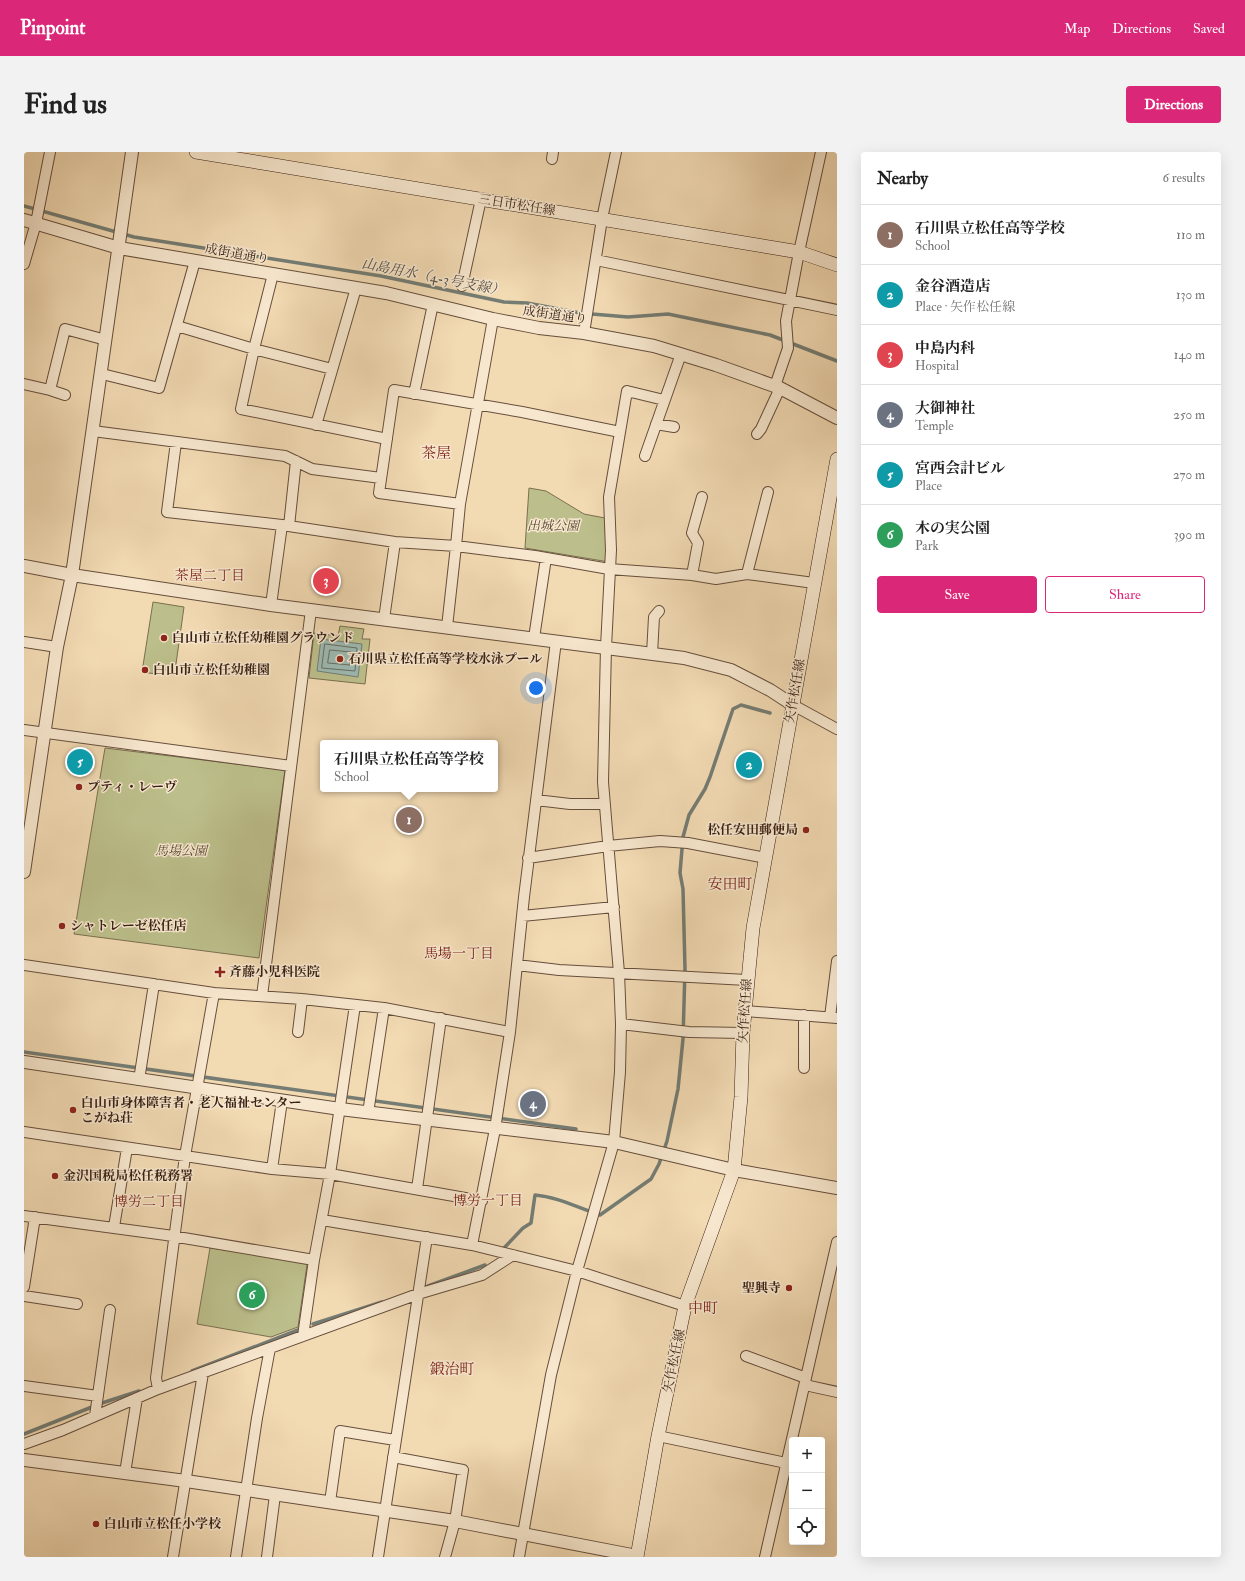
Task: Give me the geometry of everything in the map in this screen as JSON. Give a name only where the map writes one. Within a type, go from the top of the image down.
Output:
[{"type":"main road","name":"三日市松任線","points":[[196,152],[236,155],[481,199],[799,252],[837,265]]},
{"type":"main road","name":"矢作松任線","points":[[639,1557],[658,1436],[685,1306],[734,1170],[741,1097],[743,1033],[753,928],[837,459]]},
{"type":"street","points":[[24,264],[38,213],[50,152]]},
{"type":"street","points":[[24,872],[57,647],[72,575],[102,374],[132,152]]},
{"type":"street","points":[[584,333],[602,219],[616,152]]},
{"type":"street","points":[[757,434],[761,428],[777,387],[788,343],[786,321],[799,252],[821,152]]},
{"type":"street","points":[[462,286],[481,199]]},
{"type":"street","name":"成街道通り","points":[[24,220],[38,213],[195,261],[386,293],[493,319],[540,328],[584,333],[654,346],[716,365],[777,387],[837,418]]},
{"type":"street","points":[[596,260],[837,310]]},
{"type":"street","points":[[102,374],[159,388],[195,261]]},
{"type":"street","points":[[274,274],[254,349],[241,409],[387,439]]},
{"type":"street","points":[[316,425],[356,288]]},
{"type":"street","points":[[414,394],[433,304]]},
{"type":"street","points":[[447,627],[460,504],[476,404],[493,319]]},
{"type":"street","points":[[177,326],[254,349],[332,369]]},
{"type":"street","points":[[50,390],[65,329],[106,340]]},
{"type":"street","points":[[644,456],[681,354]]},
{"type":"street","points":[[24,384],[65,395]]},
{"type":"street","points":[[460,504],[379,493],[394,390],[476,404],[620,432]]},
{"type":"street","points":[[519,1557],[551,1375],[577,1271],[614,1142],[620,1072],[621,1024],[619,973],[603,782],[606,648],[611,550],[609,496],[627,391],[664,400]]},
{"type":"street","points":[[656,424],[674,427]]},
{"type":"street","points":[[93,431],[286,456],[312,469],[381,478]]},
{"type":"street","points":[[176,442],[167,512],[286,526],[395,542],[456,546],[546,558],[609,569],[692,575],[716,579],[747,574],[814,583]]},
{"type":"street","points":[[270,604],[286,526],[296,461]]},
{"type":"street","points":[[747,574],[768,492]]},
{"type":"street","points":[[692,575],[698,543],[692,534],[702,497]]},
{"type":"street","points":[[384,619],[395,542]]},
{"type":"street","points":[[534,638],[546,558]]},
{"type":"street","points":[[24,566],[72,575],[311,610],[684,658],[731,670],[770,690],[793,705],[837,729]]},
{"type":"street","points":[[262,996],[311,610]]},
{"type":"street","points":[[652,654],[654,617],[658,611]]},
{"type":"street","points":[[472,1245],[482,1201],[510,1032],[528,858],[556,641]]},
{"type":"street","points":[[24,642],[57,647]]},
{"type":"street","points":[[24,730],[291,766]]},
{"type":"street","points":[[536,800],[570,804],[605,804]]},
{"type":"street","points":[[528,858],[608,846],[660,841],[683,843],[766,858]]},
{"type":"street","points":[[522,916],[614,907]]},
{"type":"street","points":[[745,1011],[834,1017],[837,961]]},
{"type":"street","points":[[24,965],[214,993],[302,999],[384,1008],[510,1032]]},
{"type":"street","points":[[517,965],[559,970],[748,980]]},
{"type":"street","points":[[140,1072],[154,984]]},
{"type":"street","points":[[158,1389],[156,1378],[185,1156],[214,993]]},
{"type":"street","points":[[298,1032],[302,999]]},
{"type":"street","points":[[303,1336],[314,1260],[330,1174],[355,1005]]},
{"type":"street","points":[[369,1103],[384,1008]]},
{"type":"street","points":[[804,1015],[804,1068]]},
{"type":"street","points":[[417,1190],[441,1018]]},
{"type":"street","points":[[621,1024],[684,1031],[743,1033]]},
{"type":"street","points":[[24,1062],[140,1072],[199,1080],[282,1101],[341,1100],[496,1121],[614,1142],[734,1170],[837,1188]]},
{"type":"street","points":[[272,1169],[282,1101]]},
{"type":"street","points":[[24,1132],[272,1169],[330,1174],[482,1201]]},
{"type":"street","points":[[114,1227],[127,1148]]},
{"type":"street","points":[[24,1216],[114,1227],[314,1260]]},
{"type":"street","points":[[24,1287],[35,1217]]},
{"type":"street","points":[[322,1220],[472,1245],[577,1271],[685,1306]]},
{"type":"street","points":[[378,1557],[427,1237]]},
{"type":"street","points":[[765,1557],[837,1242]]},
{"type":"street","points":[[24,1444],[63,1430],[158,1389],[418,1294],[482,1274],[513,1255]]},
{"type":"street","points":[[24,1296],[76,1304]]},
{"type":"street","points":[[95,1416],[110,1310]]},
{"type":"street","points":[[236,1557],[257,1418],[270,1348]]},
{"type":"street","points":[[746,1356],[837,1392]]},
{"type":"street","points":[[173,1557],[203,1373]]},
{"type":"street","points":[[24,1386],[98,1396]]},
{"type":"street","points":[[125,1473],[137,1398]]},
{"type":"street","points":[[330,1502],[340,1431],[395,1440]]},
{"type":"street","points":[[658,1436],[786,1463]]},
{"type":"street","points":[[393,1457],[463,1470],[455,1521],[445,1557]]},
{"type":"street","points":[[24,1460],[186,1481],[386,1510],[455,1521],[639,1557]]},
{"type":"street","points":[[267,1557],[275,1495]]},
{"type":"green space","name":"出城公園","points":[[529,488],[546,491],[584,514],[610,519],[609,562],[525,548]]},
{"type":"green space","name":"白山市立松任幼稚園グラウンド","points":[[153,602],[184,607],[175,671],[157,669],[156,674],[142,672]]},
{"type":"green space","name":"石川県立松任高等学校水泳プール","points":[[340,626],[364,629],[362,639],[370,639],[365,684],[309,678],[314,633],[338,636]]},
{"type":"green space","name":"馬場公園","points":[[105,748],[285,770],[259,958],[74,934]]},
{"type":"green space","points":[[210,1248],[302,1260],[307,1265],[298,1327],[271,1337],[197,1324]]},
{"type":"water","points":[[321,639],[362,644],[358,677],[317,671]]},
{"type":"waterway","name":"山島用水（4-3号支線）","points":[[24,206],[134,237],[381,276],[504,302],[527,303],[580,313],[628,317],[668,314],[770,335],[837,361]]},
{"type":"waterway","points":[[504,1248],[523,1228],[531,1223],[535,1195],[560,1200],[600,1215],[651,1179],[659,1164],[667,1141],[678,1089],[683,1039],[685,969],[683,889],[680,873],[683,837],[689,815],[705,789],[710,777],[733,709],[741,705],[770,713]]},
{"type":"waterway","points":[[24,1052],[576,1129]]},
{"type":"waterway","points":[[428,1286],[485,1265]]},
{"type":"waterway","points":[[313,1324],[382,1302]]},
{"type":"waterway","points":[[192,1371],[298,1330]]},
{"type":"waterway","points":[[99,1404],[139,1391]]},
{"type":"waterway","points":[[24,1434],[92,1407]]},
{"type":"place","name":"中島内科","points":[[326,581]]},
{"type":"place","name":"白山市立松任幼稚園グラウンド","points":[[164,638]]},
{"type":"place","name":"石川県立松任高等学校水泳プール","points":[[340,659]]},
{"type":"place","name":"白山市立松任幼稚園","points":[[145,670]]},
{"type":"place","name":"宮西会計ビル","points":[[80,762]]},
{"type":"place","name":"金谷酒造店","points":[[749,765]]},
{"type":"place","name":"プティ・レーヴ","points":[[79,787]]},
{"type":"place","name":"石川県立松任高等学校","points":[[409,820]]},
{"type":"place","name":"松任安田郵便局","points":[[806,830]]},
{"type":"place","name":"シャトレーゼ松任店","points":[[62,926]]},
{"type":"place","name":"斉藤小児科医院","points":[[220,972]]},
{"type":"place","name":"大御神社","points":[[533,1104]]},
{"type":"place","name":"白山市身体障害者・老人福祉センター こがね荘","points":[[73,1110]]},
{"type":"place","name":"金沢国税局松任税務署","points":[[55,1176]]},
{"type":"place","name":"聖興寺","points":[[789,1288]]},
{"type":"place","name":"木の実公園","points":[[252,1295]]},
{"type":"place","name":"白山市立松任小学校","points":[[96,1524]]},
{"type":"district","name":"茶屋","points":[[436,453]]},
{"type":"district","name":"茶屋二丁目","points":[[210,575]]},
{"type":"district","name":"安田町","points":[[730,884]]},
{"type":"district","name":"馬場一丁目","points":[[459,953]]},
{"type":"district","name":"博労一丁目","points":[[488,1200]]},
{"type":"district","name":"博労二丁目","points":[[149,1201]]},
{"type":"district","name":"中町","points":[[703,1308]]},
{"type":"district","name":"鍛治町","points":[[452,1369]]}]
